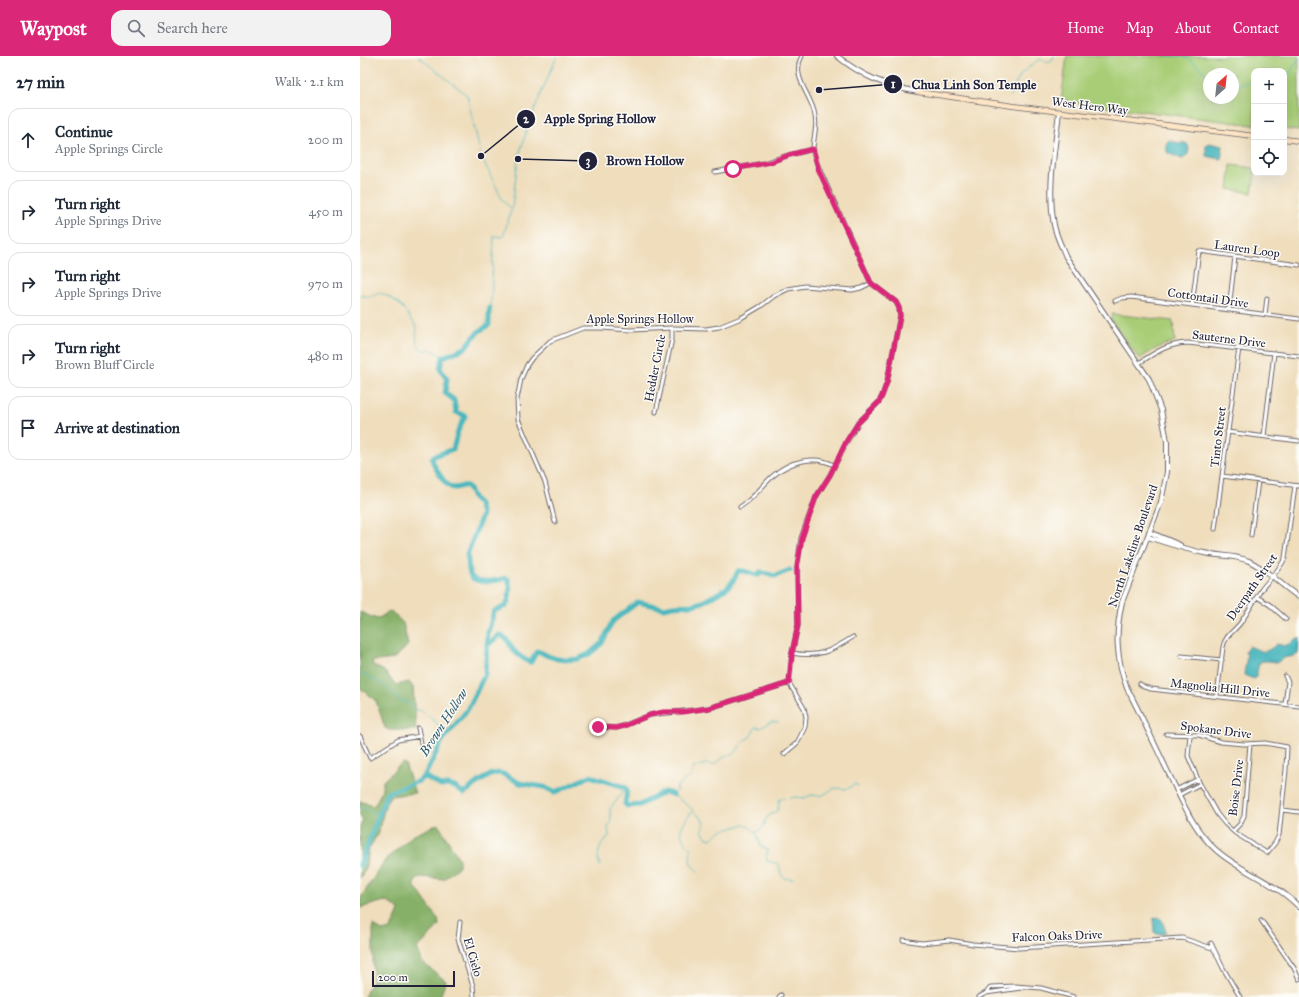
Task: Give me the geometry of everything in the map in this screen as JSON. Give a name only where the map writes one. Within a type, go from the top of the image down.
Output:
[{"type":"main road","name":"West Hero Way","points":[[918,92],[1059,112],[1251,136]]},
{"type":"main road","points":[[1287,139],[1299,141]]},
{"type":"street","points":[[784,754],[797,743],[802,735],[806,717],[804,708],[789,683],[792,653],[798,625],[797,568],[799,547],[808,516],[816,497],[858,424],[879,402],[887,382],[900,316],[899,308],[896,302],[871,283],[819,171],[813,149],[817,122],[812,104],[800,80],[799,66],[802,56]]},
{"type":"street","name":"West Hero Way","points":[[837,56],[852,68],[872,79],[897,88],[918,92]]},
{"type":"street","name":"North Lakeline Boulevard","points":[[1059,112],[1051,193],[1054,227],[1066,257],[1149,379],[1161,410],[1167,441],[1167,472],[1163,493],[1122,602],[1120,612],[1117,636],[1118,657],[1127,688],[1176,790],[1200,833],[1216,850],[1281,891],[1299,907]]},
{"type":"street","points":[[715,172],[764,163],[813,149]]},
{"type":"street","name":"Lauren Loop","points":[[1192,305],[1199,251],[1299,265]]},
{"type":"street","points":[[1230,309],[1235,257]]},
{"type":"street","name":"Apple Springs Hollow","points":[[556,522],[545,482],[518,419],[517,399],[521,380],[527,365],[532,358],[550,341],[580,329],[706,329],[723,326],[741,318],[774,296],[792,288],[805,286],[852,290],[861,288],[871,283]]},
{"type":"street","name":"Cottontail Drive","points":[[1115,301],[1131,296],[1299,319]]},
{"type":"street","points":[[1265,314],[1267,298]]},
{"type":"street","name":"Hedder Circle","points":[[656,412],[672,339],[672,328]]},
{"type":"street","name":"Sauterne Drive","points":[[1139,363],[1161,348],[1178,343],[1202,344],[1299,356]]},
{"type":"street","name":"Tinto Street","points":[[1215,529],[1238,348]]},
{"type":"street","points":[[1264,436],[1274,353]]},
{"type":"street","points":[[1227,432],[1299,441]]},
{"type":"street","points":[[740,507],[754,497],[773,476],[790,466],[815,460],[834,465]]},
{"type":"street","points":[[1222,476],[1297,486]]},
{"type":"street","points":[[1251,535],[1258,481]]},
{"type":"street","name":"Deerpath Street","points":[[1217,696],[1224,644],[1227,636],[1240,623],[1257,597],[1281,566],[1285,558],[1297,486]]},
{"type":"street","points":[[1148,535],[1184,548],[1208,554],[1240,558],[1261,568],[1273,576],[1289,591],[1299,597]]},
{"type":"street","points":[[1257,597],[1270,605],[1286,619]]},
{"type":"street","points":[[792,653],[804,655],[821,654],[833,650],[854,636]]},
{"type":"street","points":[[1181,656],[1222,660]]},
{"type":"street","points":[[1285,676],[1288,682],[1285,704]]},
{"type":"street","points":[[598,727],[616,728],[650,715],[663,712],[682,712],[709,708],[789,683]]},
{"type":"street","name":"Magnolia Hill Drive","points":[[1140,684],[1151,689],[1299,706]]},
{"type":"street","points":[[418,728],[421,743]]},
{"type":"street","name":"Spokane Drive","points":[[1166,734],[1205,736],[1221,742],[1250,744],[1265,743],[1287,747],[1282,810]]},
{"type":"street","points":[[1190,735],[1188,756],[1200,784],[1217,814],[1233,831],[1248,842],[1267,853],[1279,835],[1282,810],[1299,812]]},
{"type":"street","points":[[360,736],[370,758],[398,740],[420,736]]},
{"type":"street","name":"Boise Drive","points":[[1233,831],[1240,824],[1244,816],[1250,744]]},
{"type":"street","points":[[1176,790],[1198,779]]},
{"type":"street","points":[[1179,795],[1200,784]]},
{"type":"street","name":"North Lakeline Boulevard","points":[[1294,902],[1299,912]]},
{"type":"street","points":[[1261,920],[1295,970],[1299,979]]},
{"type":"street","name":"El Cielo","points":[[460,922],[458,940],[474,997]]},
{"type":"street","name":"Falcon Oaks Drive","points":[[903,940],[922,943],[949,940],[973,944],[1019,948],[1182,938],[1212,948]]},
{"type":"street","points":[[1211,943],[1212,948],[1240,997]]},
{"type":"street","points":[[1295,970],[1299,967]]},
{"type":"street","points":[[979,997],[986,993],[1026,987],[1046,989],[1074,997]]},
{"type":"green space","points":[[1067,56],[1299,56],[1299,131],[1287,129],[1287,68],[1251,68],[1251,125],[1061,101]]},
{"type":"green space","points":[[1231,165],[1251,168],[1251,176],[1255,176],[1252,193],[1228,189]]},
{"type":"green space","points":[[1112,314],[1173,321],[1175,341],[1157,348],[1139,359],[1111,320]]},
{"type":"green space","points":[[391,611],[403,623],[408,645],[400,654],[393,658],[373,661],[372,663],[384,671],[396,685],[409,682],[413,687],[416,730],[389,730],[385,728],[376,701],[360,688],[360,612],[377,619]]},
{"type":"green space","points":[[402,763],[405,764],[415,793],[390,796],[386,803],[378,833],[369,849],[365,870],[360,878],[360,826],[363,821],[360,816],[360,801],[374,806],[381,793],[383,781]]},
{"type":"green space","points":[[438,824],[459,859],[459,866],[444,879],[419,877],[415,881],[414,885],[438,919],[439,925],[417,948],[423,963],[446,981],[440,997],[364,997],[373,980],[373,925],[382,931],[391,929],[399,911],[396,907],[385,901],[360,908],[360,899],[385,860],[412,836]]},
{"type":"water","points":[[1169,140],[1178,143],[1186,143],[1188,145],[1189,152],[1186,157],[1182,159],[1168,153],[1166,146]]},
{"type":"water","points":[[1208,143],[1223,146],[1221,159],[1206,156],[1206,145]]},
{"type":"water","points":[[1299,638],[1298,654],[1286,657],[1278,662],[1266,661],[1259,663],[1256,677],[1254,679],[1244,675],[1247,655],[1245,652],[1249,646],[1261,651],[1266,651],[1277,644],[1285,646]]},
{"type":"water","points":[[1159,917],[1162,920],[1166,932],[1163,934],[1157,934],[1154,932],[1153,919]]},
{"type":"waterway","points":[[418,56],[467,95],[481,156],[503,201],[511,208]]},
{"type":"waterway","name":"Brown Hollow","points":[[491,305],[494,236],[503,237],[512,208],[518,159],[529,122],[557,56]]},
{"type":"waterway","points":[[1010,96],[1022,73],[1038,60],[1048,62],[1052,60],[1054,56]]},
{"type":"waterway","points":[[1166,56],[1180,56],[1189,59],[1203,71]]},
{"type":"waterway","points":[[1287,76],[1299,58]]},
{"type":"waterway","points":[[1239,85],[1251,82]]},
{"type":"waterway","points":[[360,295],[369,297],[380,293],[393,299],[402,307],[417,328],[417,341],[421,349],[424,351],[431,349],[443,357]]},
{"type":"waterway","name":"Brown Hollow","points":[[360,865],[387,793],[419,781],[425,775],[442,741],[468,709],[485,674],[488,633],[494,611],[506,606],[509,596],[510,589],[508,579],[505,578],[491,581],[480,581],[476,580],[470,574],[467,555],[482,515],[479,504],[474,499],[467,486],[454,488],[447,485],[435,467],[432,459],[434,456],[453,449],[458,431],[465,416],[456,412],[454,400],[445,393],[447,379],[440,369],[443,357],[465,348],[478,332],[489,325],[490,308]]},
{"type":"waterway","points":[[488,645],[499,635],[503,636],[513,649],[529,662],[531,662],[537,651],[557,659],[578,659],[589,654],[602,643],[613,621],[638,602],[664,608],[692,605],[703,602],[727,588],[733,581],[738,571],[759,575],[760,572],[775,576],[790,570]]},
{"type":"waterway","points":[[360,673],[387,687],[399,701],[408,703],[417,710],[420,710],[444,729],[447,735]]},
{"type":"waterway","points":[[778,722],[771,722],[761,728],[756,727],[750,737],[745,740],[733,755],[726,756],[713,765],[706,764],[693,768],[691,776],[677,786],[676,792],[673,795],[701,817],[704,824],[702,831],[707,838],[711,839],[720,831],[743,825],[748,826],[756,832],[759,831],[767,817],[778,810],[779,800],[784,798]]},
{"type":"waterway","points":[[423,777],[428,778],[441,786],[447,785],[455,787],[464,794],[474,785],[492,774],[503,774],[520,783],[544,787],[554,792],[590,776],[625,787],[627,790],[625,804],[627,806],[640,805],[664,792],[673,795]]},
{"type":"waterway","points":[[600,866],[598,861],[599,850],[609,836],[608,827],[611,822],[610,809],[623,792],[618,784]]},
{"type":"waterway","points":[[789,798],[805,798],[811,795],[821,796],[835,788],[847,789],[855,784],[858,786]]},
{"type":"waterway","points":[[360,807],[378,815]]},
{"type":"waterway","points":[[692,811],[682,826],[681,834],[691,849],[691,864],[698,871]]},
{"type":"waterway","points":[[756,832],[761,846],[768,850],[766,857],[767,861],[779,864],[781,875],[785,878],[793,879]]},
{"type":"place","name":"Chua Linh Son Temple","points":[[819,90]]},
{"type":"place","name":"Apple Spring Hollow","points":[[481,156]]},
{"type":"place","name":"Brown Hollow","points":[[518,159]]},
{"type":"route","points":[[598,727],[616,728],[624,726],[645,716],[663,712],[682,712],[709,708],[789,683],[792,653],[798,625],[797,568],[799,547],[808,516],[816,497],[830,475],[847,440],[858,423],[879,402],[887,382],[887,374],[900,316],[899,308],[896,302],[871,283],[819,171],[813,149],[789,155],[771,162],[733,169]]}]
